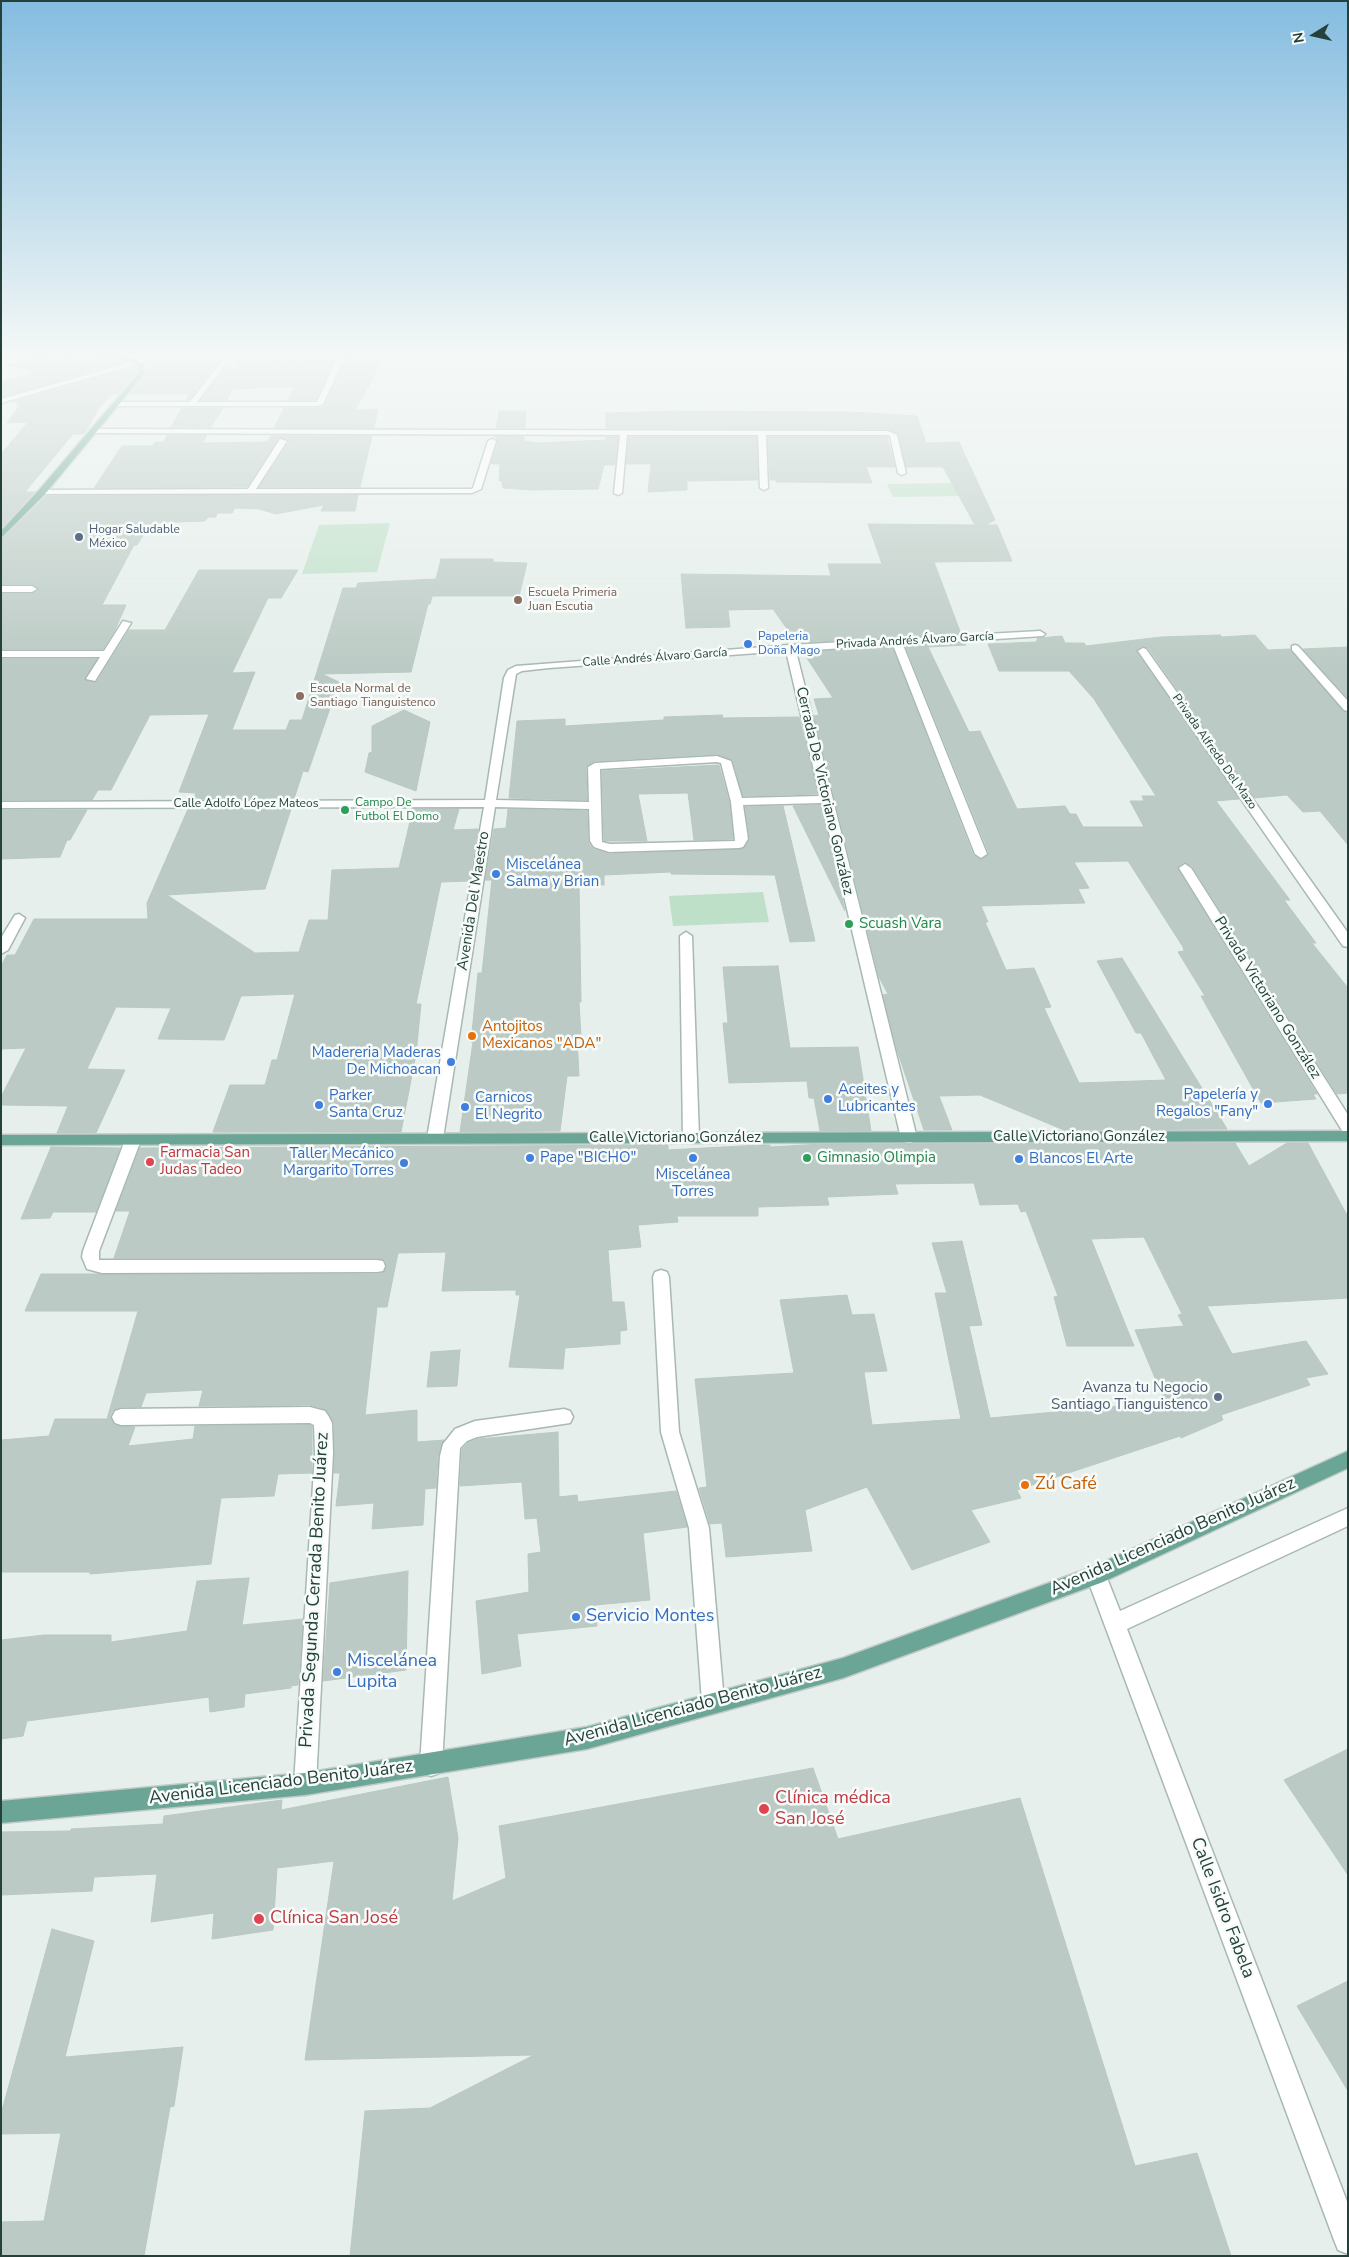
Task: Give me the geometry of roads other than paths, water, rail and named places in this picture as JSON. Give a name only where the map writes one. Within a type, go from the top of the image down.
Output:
[{"type":"main road","points":[[1,536],[74,457]]},
{"type":"main road","name":"Calle Victoriano González","points":[[1,1140],[1348,1136]]},
{"type":"main road","name":"Avenida Licenciado Benito Juárez","points":[[1,1812],[305,1784],[431,1765],[587,1738],[843,1668],[1096,1575],[1348,1459]]},
{"type":"street","points":[[251,491],[273,457]]},
{"type":"street","points":[[42,492],[477,490],[487,457]]},
{"type":"street","points":[[618,493],[622,457]]},
{"type":"street","points":[[763,457],[764,488]]},
{"type":"street","points":[[898,457],[902,473]]},
{"type":"street","points":[[1,589],[32,589]]},
{"type":"street","points":[[91,679],[126,624]]},
{"type":"street","name":"Privada Andrés Álvaro García","points":[[790,648],[1040,634]]},
{"type":"street","points":[[897,642],[946,761],[981,854]]},
{"type":"street","name":"Calle Andrés Álvaro García","points":[[520,668],[790,648]]},
{"type":"street","name":"Cerrada De Victoriano González","points":[[790,648],[825,799],[909,1138]]},
{"type":"street","points":[[1295,648],[1348,708]]},
{"type":"street","name":"Privada Alfredo Del Mazo","points":[[1143,651],[1348,943]]},
{"type":"street","points":[[1,654],[106,654]]},
{"type":"street","name":"Avenida Del Maestro","points":[[435,1138],[509,678],[512,672],[520,668]]},
{"type":"street","points":[[717,758],[726,760],[737,802],[742,839],[739,844],[602,847],[596,841],[593,769],[596,766],[717,758]]},
{"type":"street","points":[[737,802],[825,799]]},
{"type":"street","name":"Calle Adolfo López Mateos","points":[[1,805],[490,804],[595,806]]},
{"type":"street","name":"Privada Victoriano González","points":[[1185,868],[1348,1128]]},
{"type":"street","points":[[1,950],[19,918]]},
{"type":"street","points":[[686,936],[691,1138]]},
{"type":"street","points":[[133,1140],[91,1250],[90,1257],[93,1264],[102,1268],[377,1266]]},
{"type":"street","points":[[661,1277],[664,1370],[670,1432],[699,1528],[713,1702]]},
{"type":"street","name":"Privada Segunda Cerrada Benito Juárez","points":[[121,1418],[310,1415],[319,1417],[323,1423],[324,1453],[305,1784]]},
{"type":"street","points":[[431,1765],[449,1456],[452,1444],[461,1435],[475,1429],[564,1417]]},
{"type":"street","points":[[1115,1624],[1348,1518]]},
{"type":"street","name":"Calle Isidro Fabela","points":[[1096,1575],[1348,2240]]},
{"type":"place","name":"Hogar Saludable México","points":[[79,537]]},
{"type":"place","name":"Escuela Primeria Juan Escutia","points":[[518,600]]},
{"type":"place","name":"Papeleria Doña Mago","points":[[748,644]]},
{"type":"place","name":"Escuela Normal de Santiago Tianguistenco","points":[[300,696]]},
{"type":"place","name":"Campo De Futbol El Domo","points":[[345,810]]},
{"type":"place","name":"Miscelánea Salma y Brian","points":[[496,874]]},
{"type":"place","name":"Scuash Vara","points":[[849,924]]},
{"type":"place","name":"Antojitos Mexicanos \"ADA\"","points":[[472,1036]]},
{"type":"place","name":"Madereria Maderas De Michoacan","points":[[451,1062]]},
{"type":"place","name":"Aceites y Lubricantes","points":[[828,1099]]},
{"type":"place","name":"Papelería y Regalos \"Fany\"","points":[[1268,1104]]},
{"type":"place","name":"Parker Santa Cruz","points":[[319,1105]]},
{"type":"place","name":"Carnicos El Negrito","points":[[465,1107]]},
{"type":"place","name":"Pape \"BICHO\"","points":[[530,1158]]},
{"type":"place","name":"Miscelánea Torres","points":[[693,1158]]},
{"type":"place","name":"Gimnasio Olimpia","points":[[807,1158]]},
{"type":"place","name":"Blancos El Arte","points":[[1019,1159]]},
{"type":"place","name":"Farmacia San Judas Tadeo","points":[[150,1162]]},
{"type":"place","name":"Taller Mecánico Margarito Torres","points":[[404,1163]]},
{"type":"place","name":"Avanza tu Negocio Santiago Tianguistenco","points":[[1218,1397]]},
{"type":"place","name":"Zú Café","points":[[1025,1485]]},
{"type":"place","name":"Servicio Montes","points":[[576,1617]]},
{"type":"place","name":"Miscelánea Lupita","points":[[337,1672]]},
{"type":"place","name":"Clínica médica San José","points":[[764,1809]]},
{"type":"place","name":"Clínica San José","points":[[259,1919]]}]
